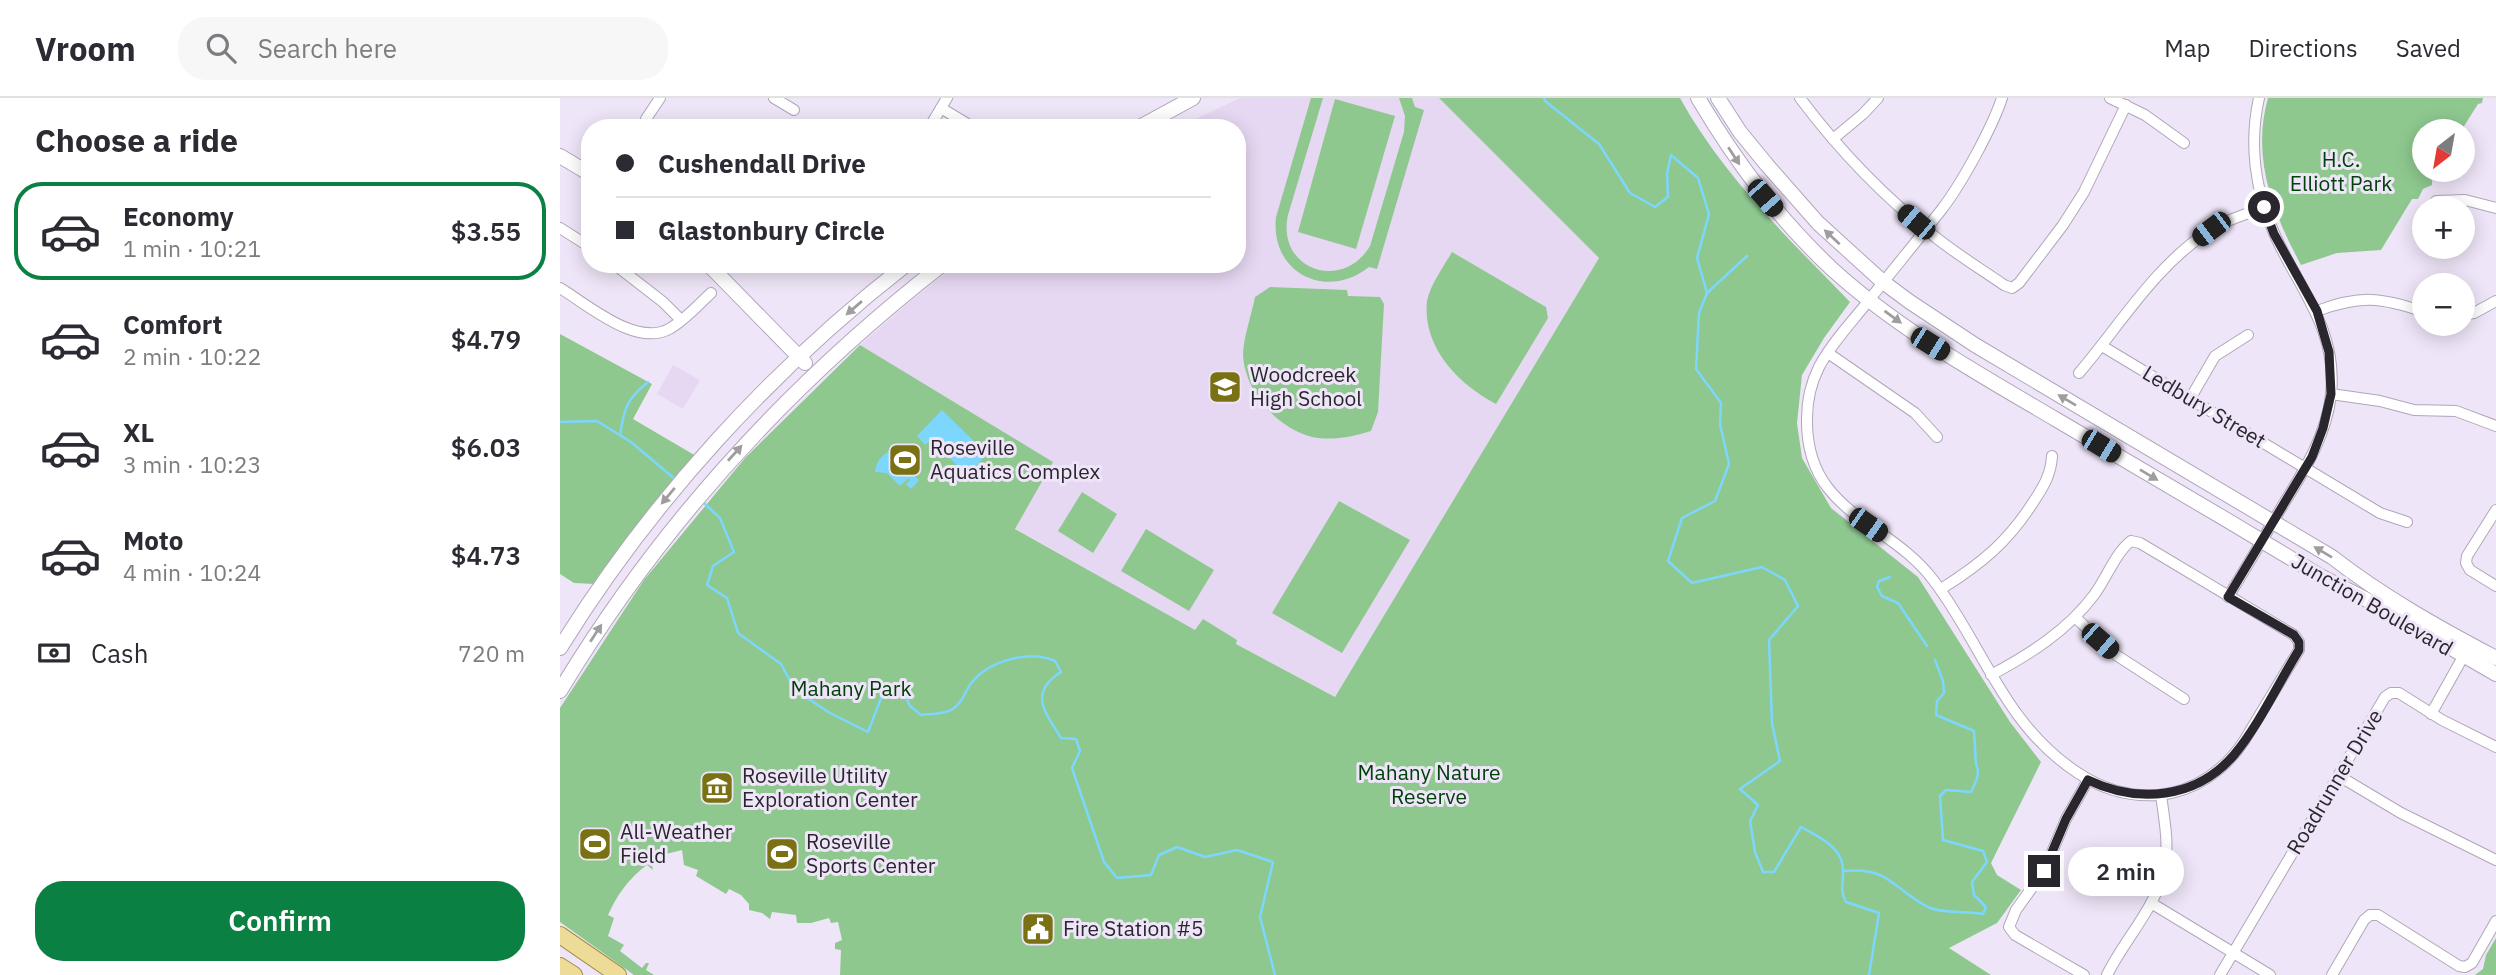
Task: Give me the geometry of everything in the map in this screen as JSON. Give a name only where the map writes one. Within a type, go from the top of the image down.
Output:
[{"type":"main road","points":[[1154,119],[1193,98]]},
{"type":"main road","name":"Junction Boulevard","points":[[1698,98],[1750,180],[1806,242],[1869,300],[1969,368],[2262,541],[2496,674]]},
{"type":"main road","name":"Junction Boulevard","points":[[1718,98],[1740,132],[1818,223],[1884,282],[1920,309],[1975,345],[2332,557],[2362,580],[2496,658]]},
{"type":"main road","points":[[560,156],[581,169]]},
{"type":"main road","points":[[717,273],[814,373]]},
{"type":"main road","points":[[560,648],[586,606],[661,504],[716,442],[799,358],[856,305],[896,273]]},
{"type":"main road","points":[[560,691],[606,618],[682,516],[737,451],[814,373],[932,273]]},
{"type":"main road","points":[[560,936],[618,975]]},
{"type":"main road","points":[[560,967],[574,975]]},
{"type":"street","points":[[646,119],[660,98]]},
{"type":"street","points":[[774,98],[794,110]]},
{"type":"street","points":[[1800,98],[1877,187],[1925,230],[1975,266],[2012,288],[2074,209],[2095,172],[2126,105]]},
{"type":"street","points":[[1833,139],[1878,98]]},
{"type":"street","points":[[1991,675],[2041,646],[2076,618],[2102,583],[2123,547],[2131,541],[2140,543],[2294,635],[2299,642],[2299,650],[2244,741],[2228,761],[2199,783],[2161,795],[2120,792],[2088,780],[2038,741],[2016,714],[1991,675],[1941,589],[1920,564],[1840,503],[1830,492],[1809,446],[1807,415],[1814,379],[1828,353],[1953,192],[2003,98]]},
{"type":"street","points":[[2110,98],[2144,115],[2184,143]]},
{"type":"street","points":[[2228,597],[2305,468],[2323,428],[2331,394],[2329,352],[2317,311],[2274,234],[2254,167],[2259,98]]},
{"type":"street","points":[[934,119],[944,103],[963,119]]},
{"type":"street","points":[[2475,203],[2496,208]]},
{"type":"street","points":[[2079,373],[2151,281],[2186,248],[2211,229],[2264,207]]},
{"type":"street","points":[[560,228],[581,241]]},
{"type":"street","points":[[626,273],[681,320]]},
{"type":"street","points":[[560,288],[638,333],[647,334],[664,331],[681,320],[711,293]]},
{"type":"street","points":[[2317,311],[2358,299],[2398,303],[2412,308]]},
{"type":"street","points":[[2475,312],[2496,301]]},
{"type":"street","points":[[2190,399],[2216,356],[2248,335]]},
{"type":"street","name":"Ledbury Street","points":[[2102,346],[2380,513],[2407,522]]},
{"type":"street","points":[[1828,353],[1915,413],[1937,437]]},
{"type":"street","points":[[2331,394],[2380,401],[2414,410],[2456,411],[2496,426]]},
{"type":"street","points":[[1941,589],[1984,560],[2015,529],[2045,484],[2052,467],[2052,456]]},
{"type":"street","points":[[2496,510],[2467,556],[2466,563],[2470,570],[2496,586]]},
{"type":"street","points":[[2076,618],[2113,653],[2184,699]]},
{"type":"street","points":[[2431,714],[2463,657]]},
{"type":"street","name":"Roadrunner Drive","points":[[2220,975],[2385,697],[2391,692],[2496,747]]},
{"type":"street","points":[[2339,776],[2401,813],[2496,860]]},
{"type":"street","points":[[2084,975],[2015,934],[2009,927],[2016,911],[2044,871],[2066,819],[2088,780]]},
{"type":"street","points":[[2107,975],[2151,903],[2161,881],[2166,831],[2161,795]]},
{"type":"street","points":[[2151,903],[2270,975]]},
{"type":"street","points":[[2332,975],[2364,920],[2370,915],[2378,915],[2459,966],[2465,967],[2472,963],[2496,921]]},
{"type":"shaded area","name":"Woodcreek High School","points":[[1240,98],[1439,98],[1599,258],[1335,697],[1235,643],[1237,641],[1195,631],[1015,528],[1052,462],[860,345],[946,273],[1246,273],[1246,119],[1196,119]]},
{"type":"shaded area","points":[[673,365],[700,380],[683,409],[657,394]]},
{"type":"green space","points":[[1311,98],[1323,98],[1288,215],[1287,234],[1292,249],[1301,261],[1314,268],[1329,271],[1344,269],[1358,260],[1370,246],[1404,132],[1405,116],[1399,98],[1412,98],[1415,107],[1424,110],[1377,269],[1369,267],[1352,277],[1335,281],[1319,281],[1304,276],[1291,266],[1282,253],[1277,237],[1276,217]]},
{"type":"green space","points":[[1439,98],[1680,98],[1716,154],[1758,206],[1850,302],[1802,375],[1797,423],[1802,458],[1831,508],[1918,577],[2010,722],[2041,762],[1991,863],[1997,875],[2021,890],[1997,923],[1949,948],[1991,975],[840,975],[841,950],[835,949],[835,943],[842,940],[838,922],[831,923],[829,918],[811,923],[797,923],[796,915],[772,912],[770,919],[762,913],[749,910],[749,904],[741,895],[729,889],[726,894],[696,876],[698,870],[684,865],[682,850],[662,855],[662,862],[657,858],[651,862],[653,870],[647,865],[635,875],[624,887],[608,915],[614,918],[608,936],[624,945],[620,951],[642,968],[649,963],[646,970],[654,975],[634,975],[560,922],[560,708],[644,580],[745,458],[860,345],[1053,462],[1015,529],[1195,630],[1203,619],[1237,640],[1236,644],[1335,697],[1599,258]]},
{"type":"green space","name":"H.C. Elliott Park","points":[[2268,98],[2483,98],[2469,119],[2412,119],[2412,182],[2432,182],[2432,185],[2423,189],[2420,196],[2412,196],[2381,250],[2337,253],[2301,265],[2282,225],[2268,184],[2262,142]]},
{"type":"green space","points":[[1335,99],[1395,116],[1356,249],[1298,232]]},
{"type":"green space","points":[[1452,252],[1546,307],[1548,318],[1496,404],[1456,375],[1445,362],[1430,334],[1427,301],[1434,282]]},
{"type":"green space","points":[[1270,287],[1347,290],[1348,296],[1380,297],[1384,304],[1378,412],[1371,431],[1342,438],[1312,437],[1287,426],[1275,417],[1256,395],[1245,369],[1243,349],[1255,297]]},
{"type":"green space","points":[[560,334],[652,384],[633,419],[696,456],[595,584],[574,583],[560,574]]},
{"type":"green space","points":[[1082,492],[1117,514],[1093,553],[1058,531]]},
{"type":"green space","points":[[1339,501],[1410,540],[1342,653],[1272,613]]},
{"type":"green space","points":[[1146,529],[1214,570],[1189,611],[1121,571]]},
{"type":"green space","points":[[2496,938],[2496,975],[2475,975],[2483,969],[2486,955]]},
{"type":"water","points":[[942,410],[987,454],[967,475],[931,440],[925,445],[917,436]]},
{"type":"water","points":[[897,448],[902,463],[910,456],[920,465],[912,474],[919,480],[911,489],[906,484],[909,478],[900,486],[887,473],[875,472],[882,457]]},
{"type":"waterway","points":[[1544,98],[1599,144],[1630,193],[1655,207],[1668,197],[1667,174],[1671,155],[1698,178],[1709,214],[1697,258],[1707,293],[1699,313],[1696,369],[1721,403],[1720,424],[1729,464],[1715,501],[1682,518],[1668,561],[1692,583],[1762,567],[1785,580],[1798,606],[1769,640],[1772,723],[1780,761],[1740,789],[1758,805],[1750,821],[1755,852],[1763,872],[1774,872],[1801,827],[1824,840],[1836,851],[1843,865],[1842,891],[1846,902],[1879,913],[1869,975]]},
{"type":"waterway","points":[[1707,293],[1747,256]]},
{"type":"waterway","points":[[620,435],[628,405],[648,382]]},
{"type":"waterway","points":[[560,422],[597,421],[631,442],[676,480]]},
{"type":"waterway","points":[[705,504],[720,518],[734,552],[713,566],[707,585],[727,598],[738,633],[781,664],[795,690],[830,713],[868,732],[883,693],[901,687],[910,706],[921,715],[943,713],[954,708],[970,685],[990,667],[1023,657],[1055,661],[1061,672],[1045,688],[1043,703],[1061,738],[1076,739],[1080,751],[1072,768],[1104,862],[1117,878],[1151,875],[1159,855],[1177,847],[1205,857],[1237,850],[1273,862],[1260,917],[1275,975]]},
{"type":"waterway","points":[[1890,577],[1879,581],[1877,587],[1882,596],[1898,603],[1927,646]]},
{"type":"waterway","points":[[1844,871],[1872,872],[1882,876],[1934,909],[1983,914],[1986,907],[1974,895],[1972,882],[1987,862],[1983,851],[1943,840],[1940,796],[1946,790],[1971,792],[1978,771],[1974,731],[1936,715],[1937,701],[1944,693],[1943,681],[1935,660]]},
{"type":"place","name":"Woodcreek High School","points":[[1225,387]]},
{"type":"place","name":"Roseville Aquatics Complex","points":[[905,460]]},
{"type":"place","name":"Roseville Utility Exploration Center","points":[[717,788]]},
{"type":"place","name":"All-Weather Field","points":[[595,844]]},
{"type":"place","name":"Roseville Sports Center","points":[[782,854]]},
{"type":"place","name":"Fire Station #5","points":[[1038,929]]},
{"type":"route","points":[[2044,871],[2066,819],[2088,780],[2120,792],[2161,795],[2188,788],[2210,777],[2236,752],[2299,650],[2299,642],[2294,635],[2228,597],[2312,457],[2323,428],[2331,394],[2329,352],[2317,311],[2274,234],[2264,207]]},
{"type":"park label","name":"Mahany Park","points":[[851,689]]},
{"type":"park label","name":"Mahany Nature Reserve","points":[[1429,785]]}]
